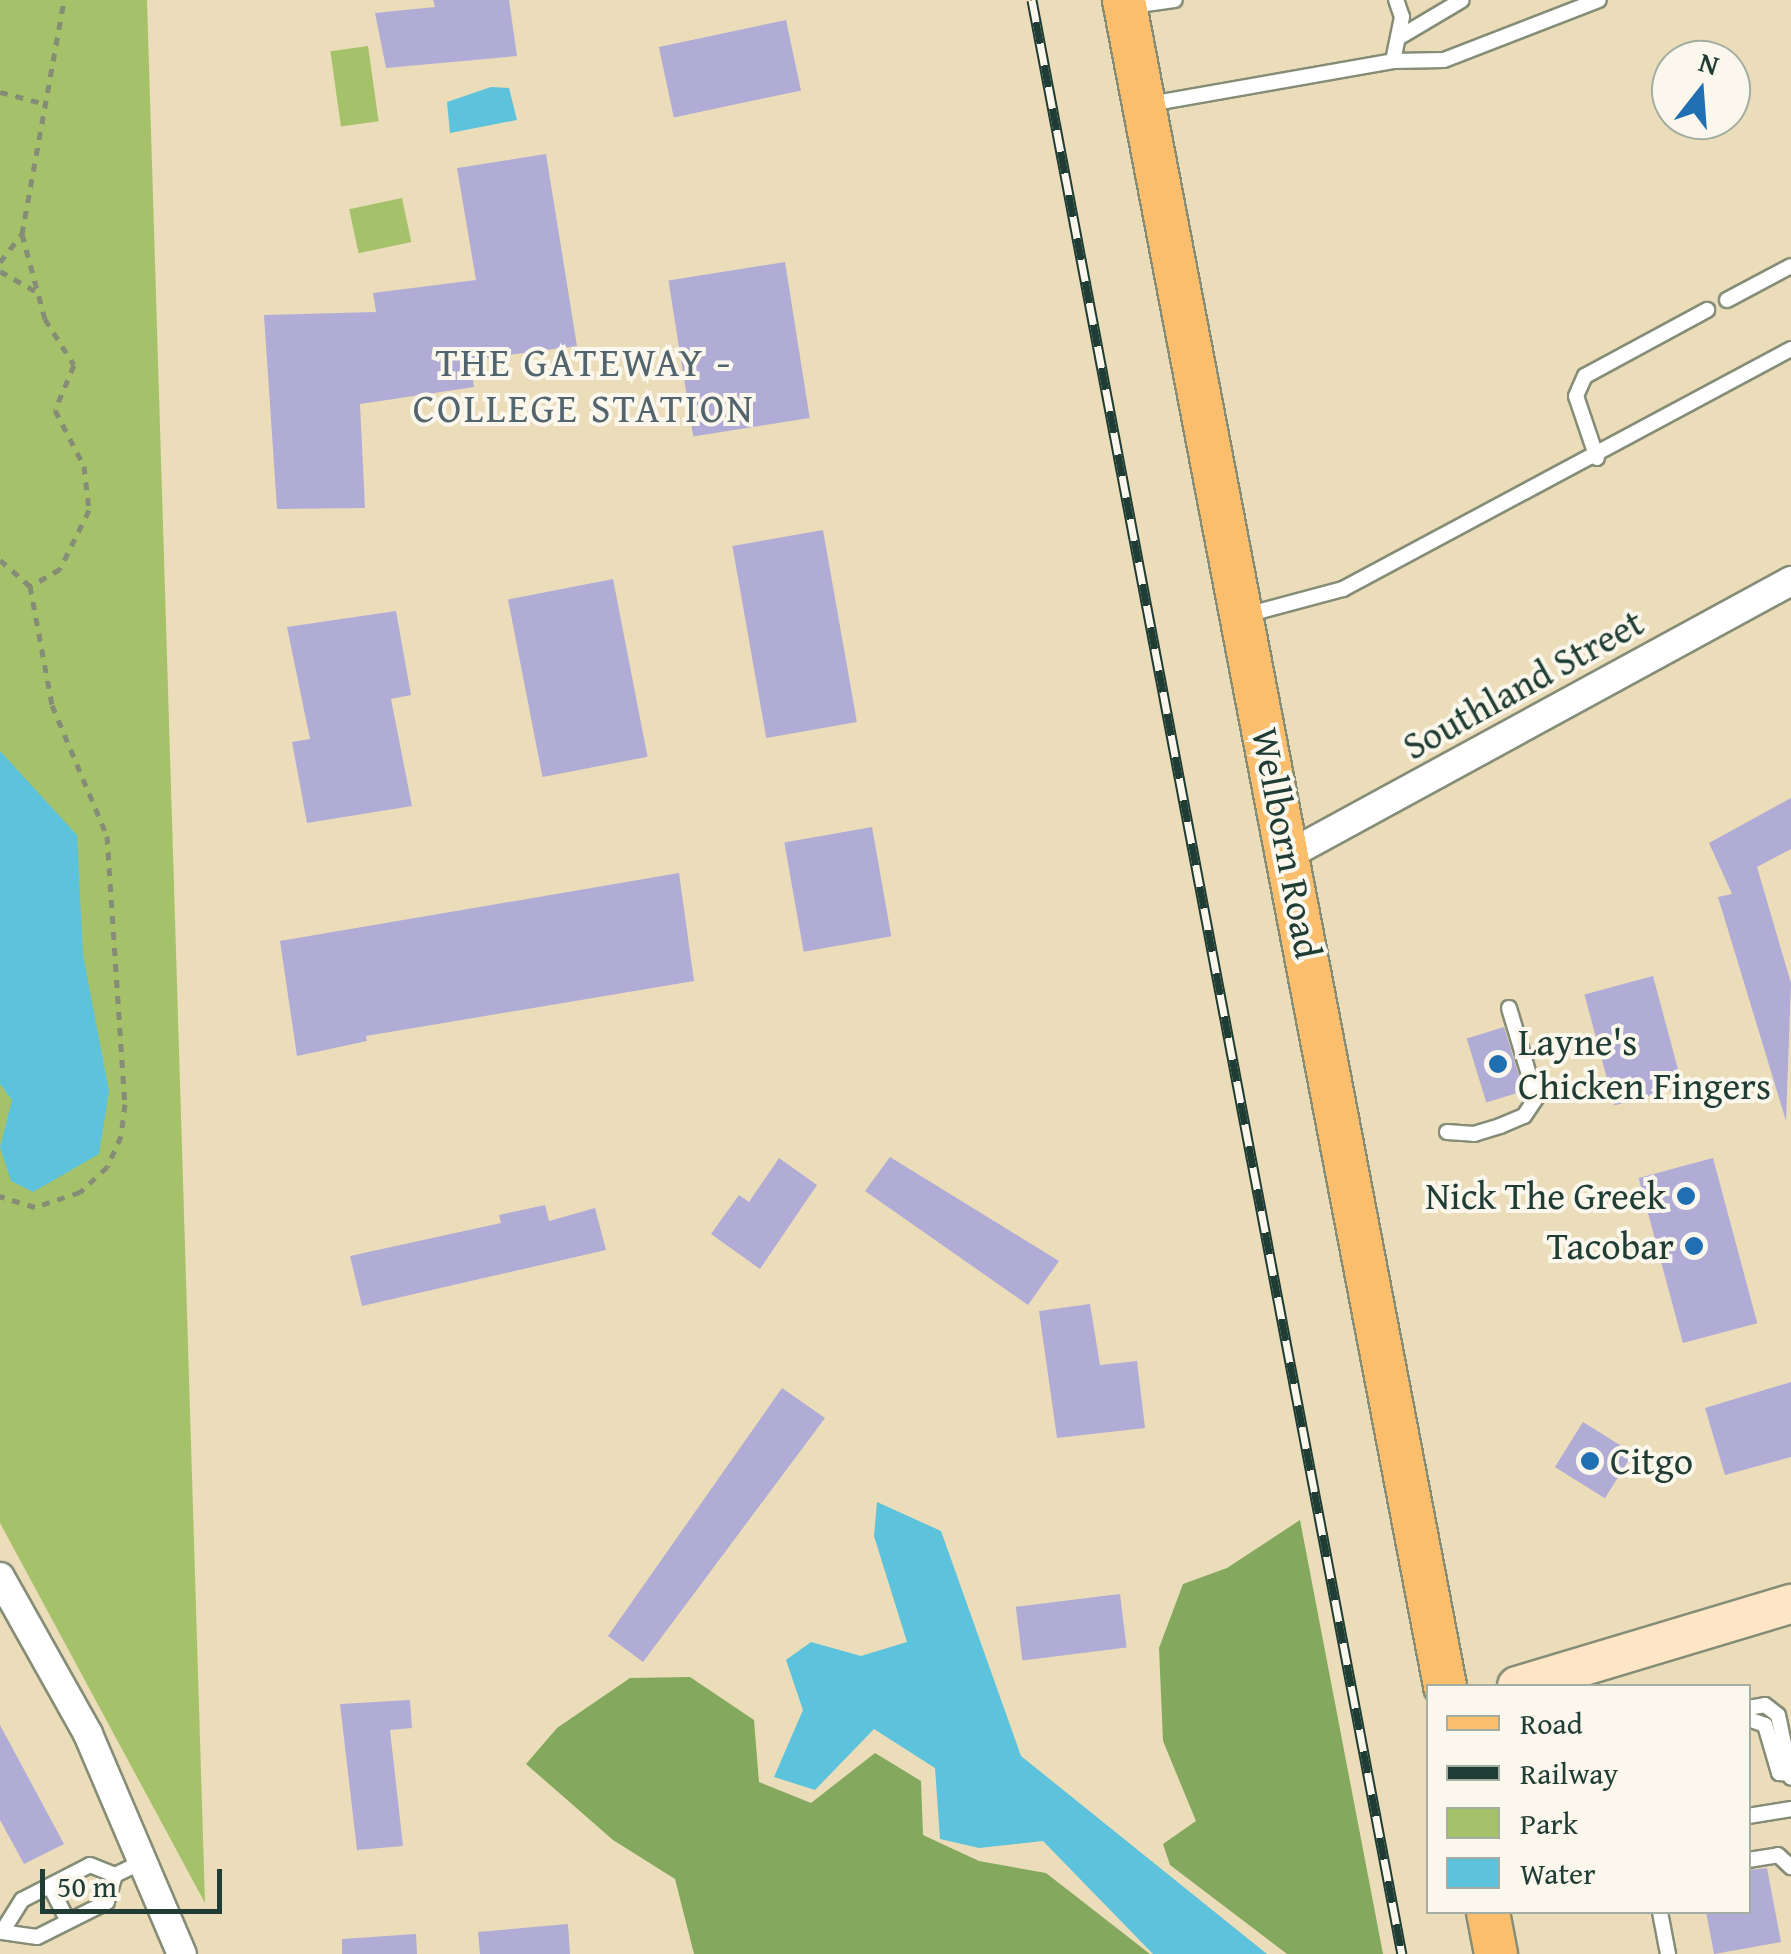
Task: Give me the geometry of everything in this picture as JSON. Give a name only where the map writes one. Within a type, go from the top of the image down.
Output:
[{"type":"main road","name":"Wellborn Road","points":[[1125,4],[1245,616],[1445,1684]]},
{"type":"main road","points":[[1525,1684],[1791,1604]]},
{"type":"main road","points":[[1488,1914],[1496,1954]]},
{"type":"street","name":"Southland Street","points":[[1290,854],[1791,580]]},
{"type":"street","points":[[0,1577],[88,1734],[182,1954]]},
{"type":"lane","points":[[1125,4],[1175,0]]},
{"type":"lane","points":[[1393,61],[1402,17],[1396,0]]},
{"type":"lane","points":[[1398,38],[1462,0]]},
{"type":"lane","points":[[1145,105],[1393,61],[1444,60],[1598,0]]},
{"type":"lane","points":[[1726,300],[1791,266]]},
{"type":"lane","points":[[1597,458],[1576,396],[1585,376],[1707,310]]},
{"type":"lane","points":[[1245,616],[1343,590],[1597,458],[1791,350]]},
{"type":"lane","points":[[1447,1132],[1474,1134],[1500,1126],[1524,1116],[1536,1098],[1509,1008]]},
{"type":"lane","points":[[1751,1707],[1765,1705],[1778,1715],[1791,1776],[1779,1773],[1765,1725],[1751,1720]]},
{"type":"lane","points":[[1751,1816],[1791,1809]]},
{"type":"lane","points":[[1751,1860],[1778,1855],[1791,1867]]},
{"type":"lane","points":[[115,1875],[90,1865],[22,1900],[2,1932],[37,1937],[106,1902],[115,1875],[144,1861]]},
{"type":"lane","points":[[50,1886],[68,1921]]},
{"type":"lane","points":[[1660,1914],[1668,1954]]},
{"type":"path","points":[[0,262],[22,234],[64,0]]},
{"type":"path","points":[[0,92],[46,104]]},
{"type":"path","points":[[22,234],[45,318],[74,365],[54,410],[84,466],[90,510],[60,569],[30,586]]},
{"type":"path","points":[[0,271],[42,296]]},
{"type":"path","points":[[0,560],[30,586],[52,705],[107,836],[124,1104],[122,1136],[107,1167],[80,1192],[35,1207],[0,1196]]},
{"type":"green space","points":[[0,0],[147,0],[205,1903],[0,1523]]},
{"type":"green space","points":[[368,46],[379,121],[341,127],[330,51]]},
{"type":"green space","points":[[402,198],[411,242],[359,253],[349,209]]},
{"type":"green space","points":[[1300,1520],[1383,1954],[1287,1954],[1170,1865],[1163,1844],[1196,1821],[1163,1741],[1159,1648],[1183,1584],[1227,1568]]},
{"type":"green space","points":[[690,1677],[754,1720],[759,1782],[811,1803],[875,1753],[921,1781],[923,1835],[979,1861],[1046,1873],[1150,1954],[694,1954],[675,1879],[613,1840],[526,1764],[557,1728],[630,1678]]},
{"type":"water","points":[[491,87],[509,88],[517,120],[450,133],[447,102]]},
{"type":"water","points":[[0,751],[77,835],[83,955],[109,1091],[99,1154],[33,1192],[11,1181],[0,1147],[12,1100],[0,1084]]},
{"type":"water","points":[[877,1502],[941,1531],[1021,1756],[1267,1954],[1153,1954],[1043,1841],[979,1848],[940,1839],[935,1768],[874,1729],[815,1790],[774,1777],[803,1710],[786,1660],[811,1642],[861,1656],[907,1642],[874,1536]]},
{"type":"building","points":[[433,0],[509,0],[517,56],[386,68],[375,13],[435,7]]},
{"type":"building","points":[[786,20],[801,90],[674,117],[659,47]]},
{"type":"building","points":[[546,154],[577,346],[470,360],[474,387],[360,404],[365,508],[277,509],[264,315],[376,312],[373,293],[476,280],[457,168]]},
{"type":"building","points":[[785,262],[810,418],[693,437],[668,280]]},
{"type":"building","points":[[823,530],[857,722],[766,738],[732,546]]},
{"type":"building","points":[[613,579],[648,757],[543,777],[508,599]]},
{"type":"building","points":[[396,611],[411,695],[391,699],[412,806],[307,823],[292,742],[310,739],[287,627]]},
{"type":"building","points":[[1791,798],[1791,849],[1757,867],[1791,983],[1786,1121],[1718,897],[1732,894],[1709,843]]},
{"type":"building","points":[[872,827],[891,936],[804,952],[784,842]]},
{"type":"building","points":[[679,873],[694,981],[366,1036],[367,1041],[297,1056],[280,941]]},
{"type":"building","points":[[1653,976],[1683,1087],[1614,1105],[1584,994]]},
{"type":"building","name":"Layne's Chicken Fingers","points":[[1504,1027],[1524,1091],[1486,1102],[1467,1038]]},
{"type":"building","points":[[890,1157],[1059,1261],[1028,1305],[865,1191]]},
{"type":"building","points":[[779,1158],[817,1185],[760,1269],[711,1234],[739,1195],[749,1202]]},
{"type":"building","points":[[1713,1158],[1757,1323],[1683,1343],[1639,1178]]},
{"type":"building","points":[[545,1205],[549,1221],[595,1208],[606,1250],[362,1306],[350,1256],[501,1223],[499,1215]]},
{"type":"building","points":[[1090,1304],[1100,1365],[1137,1361],[1145,1428],[1057,1438],[1039,1311]]},
{"type":"building","points":[[1791,1382],[1791,1457],[1725,1475],[1705,1408]]},
{"type":"building","points":[[782,1388],[825,1418],[643,1662],[608,1636]]},
{"type":"building","points":[[1583,1422],[1633,1453],[1605,1498],[1555,1467]]},
{"type":"building","points":[[1120,1594],[1127,1648],[1022,1660],[1016,1607]]},
{"type":"building","points":[[410,1700],[412,1728],[390,1730],[403,1846],[357,1850],[340,1704]]},
{"type":"building","points":[[0,1725],[64,1844],[24,1864],[0,1820]]},
{"type":"building","points":[[1767,1868],[1781,1942],[1714,1954],[1706,1914],[1751,1914],[1751,1870]]},
{"type":"building","points":[[568,1924],[570,1954],[480,1954],[478,1932]]},
{"type":"building","points":[[416,1934],[417,1954],[342,1954],[342,1939]]},
{"type":"railway","points":[[1032,0],[1402,1954]]},
{"type":"place","name":"Layne's Chicken Fingers","points":[[1498,1064]]},
{"type":"place","name":"Nick The Greek","points":[[1686,1196]]},
{"type":"place","name":"Tacobar","points":[[1694,1246]]},
{"type":"place","name":"Citgo","points":[[1590,1461]]},
{"type":"district","name":"THE GATEWAY - COLLEGE STATION","points":[[584,385]]}]
